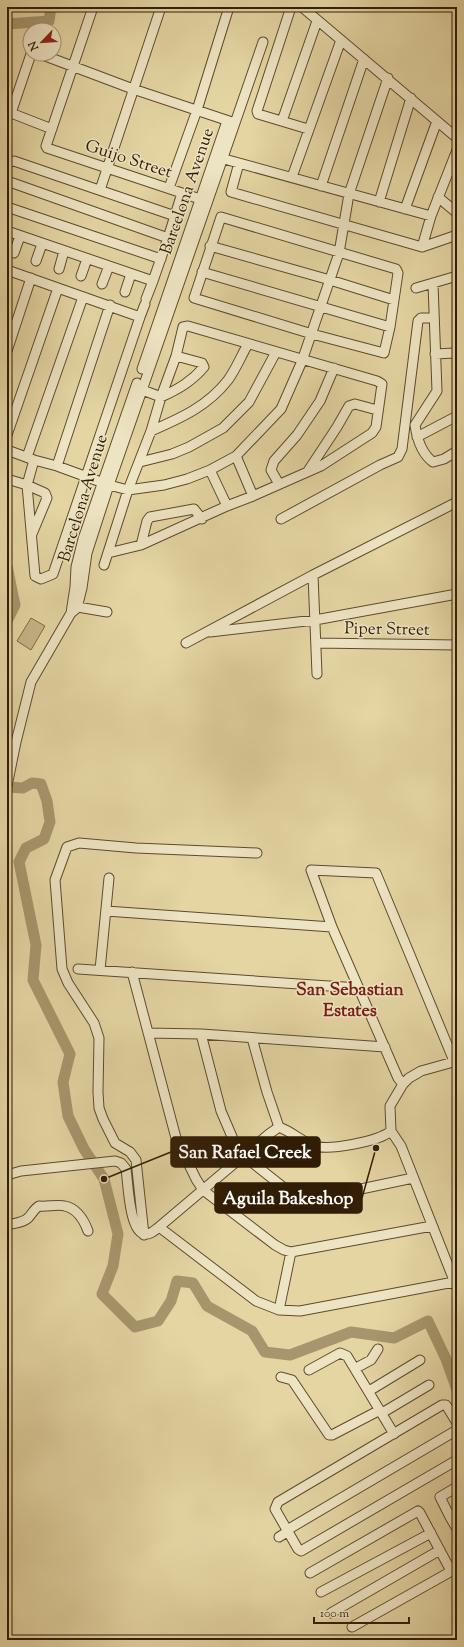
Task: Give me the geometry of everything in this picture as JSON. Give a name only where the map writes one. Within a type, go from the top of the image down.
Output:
[{"type":"street","points":[[29,62],[10,113],[52,129],[93,7]]},
{"type":"street","points":[[100,190],[106,168],[161,7]]},
{"type":"street","points":[[169,188],[197,110],[229,7]]},
{"type":"street","points":[[291,7],[257,111],[258,114],[308,129]]},
{"type":"street","points":[[302,7],[317,21],[388,78],[457,138]]},
{"type":"street","points":[[282,121],[317,21]]},
{"type":"street","points":[[292,177],[341,40]]},
{"type":"street","name":"Barcelona Avenue","points":[[8,783],[16,742],[31,682],[73,609],[78,587],[76,567],[218,157],[263,42]]},
{"type":"street","points":[[321,186],[364,59]]},
{"type":"street","points":[[62,62],[133,89],[231,122]]},
{"type":"street","points":[[7,450],[30,459],[57,466],[105,484],[128,490],[164,485],[187,479],[210,470],[236,456],[281,409],[302,361],[322,307],[339,253],[345,225],[349,194],[388,78]]},
{"type":"street","points":[[379,202],[411,98]]},
{"type":"street","points":[[405,209],[437,121]]},
{"type":"street","name":"Guijo Street","points":[[52,129],[46,144],[47,148],[169,188],[200,200]]},
{"type":"street","points":[[422,246],[431,216],[457,150]]},
{"type":"street","points":[[218,157],[431,216]]},
{"type":"street","name":"Barcelona Avenue","points":[[138,389],[200,200],[218,157]]},
{"type":"street","points":[[7,163],[14,161],[175,216]]},
{"type":"street","points":[[239,163],[231,192],[422,246],[457,235]]},
{"type":"street","points":[[449,170],[457,176]]},
{"type":"street","points":[[7,181],[168,238]]},
{"type":"street","points":[[82,297],[30,459],[27,485],[31,536],[35,576],[41,579],[53,574],[85,476],[161,259],[182,193]]},
{"type":"street","points":[[438,197],[457,214]]},
{"type":"street","points":[[7,208],[161,259]]},
{"type":"street","points":[[221,218],[339,253],[396,269],[398,273],[386,351],[382,353],[196,300],[194,296],[210,246],[221,218]]},
{"type":"street","points":[[7,232],[153,281]]},
{"type":"street","points":[[14,253],[20,236]]},
{"type":"street","points":[[36,261],[42,244]]},
{"type":"street","points":[[210,246],[394,300]]},
{"type":"street","points":[[59,269],[64,251]]},
{"type":"street","points":[[81,276],[87,259]]},
{"type":"street","points":[[102,284],[109,266]]},
{"type":"street","points":[[7,270],[140,317]]},
{"type":"street","points":[[202,272],[390,328]]},
{"type":"street","points":[[125,292],[131,274]]},
{"type":"street","points":[[416,288],[457,276]]},
{"type":"street","points":[[7,351],[32,278]]},
{"type":"street","points":[[433,284],[437,391],[415,425],[417,437],[425,456],[433,462],[444,459],[457,451]]},
{"type":"street","points":[[7,434],[58,288]]},
{"type":"street","points":[[57,466],[110,306]]},
{"type":"street","points":[[281,519],[398,456],[402,449],[418,321],[421,318],[434,318]]},
{"type":"street","points":[[104,565],[128,490],[140,462],[176,356],[183,327],[185,326],[276,352],[302,361],[334,368],[382,384],[377,410],[376,427],[367,438],[320,466],[227,506],[202,519],[141,546],[108,553]]},
{"type":"street","points":[[151,430],[185,416],[198,408],[215,394],[229,379],[248,344]]},
{"type":"street","points":[[140,462],[172,454],[189,447],[223,428],[249,402],[276,352]]},
{"type":"street","points":[[435,354],[454,353],[457,356]]},
{"type":"street","points":[[138,389],[161,397],[180,389],[195,377],[204,367],[202,363],[176,356]]},
{"type":"street","points":[[279,484],[271,470],[274,461],[297,434],[320,401],[334,368]]},
{"type":"street","points":[[308,471],[349,406],[355,404],[377,410]]},
{"type":"street","points":[[417,437],[457,416]]},
{"type":"street","points":[[405,425],[415,425]]},
{"type":"street","points":[[236,456],[253,496]]},
{"type":"street","points":[[210,470],[227,506]]},
{"type":"street","points":[[7,479],[27,485],[45,493],[47,498],[31,536]]},
{"type":"street","points":[[186,643],[204,632],[313,575],[457,502]]},
{"type":"street","points":[[141,546],[147,521],[150,517],[194,509],[202,519]]},
{"type":"street","points":[[313,575],[317,674]]},
{"type":"street","points":[[204,632],[315,620],[457,594]]},
{"type":"street","points":[[73,609],[107,612]]},
{"type":"street","name":"Piper Street","points":[[316,643],[457,646]]},
{"type":"street","points":[[144,1235],[136,1160],[130,1152],[116,1143],[110,1135],[99,1108],[99,1038],[94,1023],[68,983],[62,969],[56,880],[67,847],[80,843],[136,848],[257,853]]},
{"type":"street","points":[[159,1227],[256,1301],[279,1310],[300,1311],[456,1285],[400,1146],[390,1131],[390,1106],[403,1084],[421,1071],[456,1061],[376,872],[311,870],[332,928],[398,1078],[403,1084]]},
{"type":"street","points":[[100,970],[109,878]]},
{"type":"street","points":[[106,911],[332,928]]},
{"type":"street","points":[[78,969],[359,988]]},
{"type":"street","points":[[132,972],[176,1138],[203,1190],[275,1245],[291,1252],[432,1226]]},
{"type":"street","points":[[148,1033],[201,1034],[385,1047]]},
{"type":"street","points":[[201,1034],[220,1111],[236,1146],[244,1156],[283,1187],[305,1196],[323,1197],[413,1178]]},
{"type":"street","points":[[252,1038],[267,1092],[279,1127]]},
{"type":"street","points":[[7,1175],[21,1171],[83,1164],[120,1163],[126,1169],[134,1221],[139,1232],[144,1235],[149,1234],[159,1227],[279,1127]]},
{"type":"street","points":[[279,1127],[290,1131],[313,1146],[324,1147],[339,1146],[381,1137],[390,1131]]},
{"type":"street","points":[[7,1225],[24,1221],[39,1206],[64,1205],[75,1211],[84,1220],[88,1231]]},
{"type":"street","points":[[279,1310],[291,1252]]},
{"type":"street","points":[[356,1368],[371,1360],[378,1349]]},
{"type":"street","points":[[309,1370],[340,1353],[347,1356],[356,1368],[394,1434]]},
{"type":"street","points":[[369,1392],[420,1360]]},
{"type":"street","points":[[281,1377],[292,1380],[329,1435],[332,1435],[381,1411],[429,1385]]},
{"type":"street","points":[[457,1423],[446,1405],[442,1405],[278,1502],[275,1509],[298,1549],[302,1551],[457,1460]]},
{"type":"street","points":[[279,1537],[287,1532],[287,1530],[457,1430]]},
{"type":"street","points":[[457,1487],[440,1497],[454,1515],[457,1529]]},
{"type":"street","points":[[310,1573],[418,1511],[420,1512],[440,1550],[454,1569],[352,1627]]},
{"type":"street","points":[[321,1592],[431,1533]]},
{"type":"street","points":[[331,1613],[440,1550]]},
{"type":"shaded area","points":[[31,618],[45,626],[31,650],[17,641]]},
{"type":"waterway","points":[[7,24],[49,21],[51,7]]},
{"type":"waterway","points":[[7,566],[15,605],[7,621]]},
{"type":"waterway","points":[[7,787],[23,788],[32,783],[41,784],[47,801],[50,822],[44,839],[26,848],[19,862],[36,945],[33,980],[70,1054],[63,1082],[68,1116],[84,1149],[104,1179],[118,1234],[113,1266],[102,1294],[135,1327],[158,1321],[171,1301],[177,1281],[193,1283],[207,1306],[252,1331],[265,1352],[290,1355],[351,1332],[394,1338],[428,1321],[446,1359],[457,1390]]},
{"type":"place","name":"Aguila Bakeshop","points":[[376,1148]]},
{"type":"place","name":"San Rafael Creek","points":[[104,1179]]},
{"type":"district","name":"San Sebastian Estates","points":[[350,999]]}]
